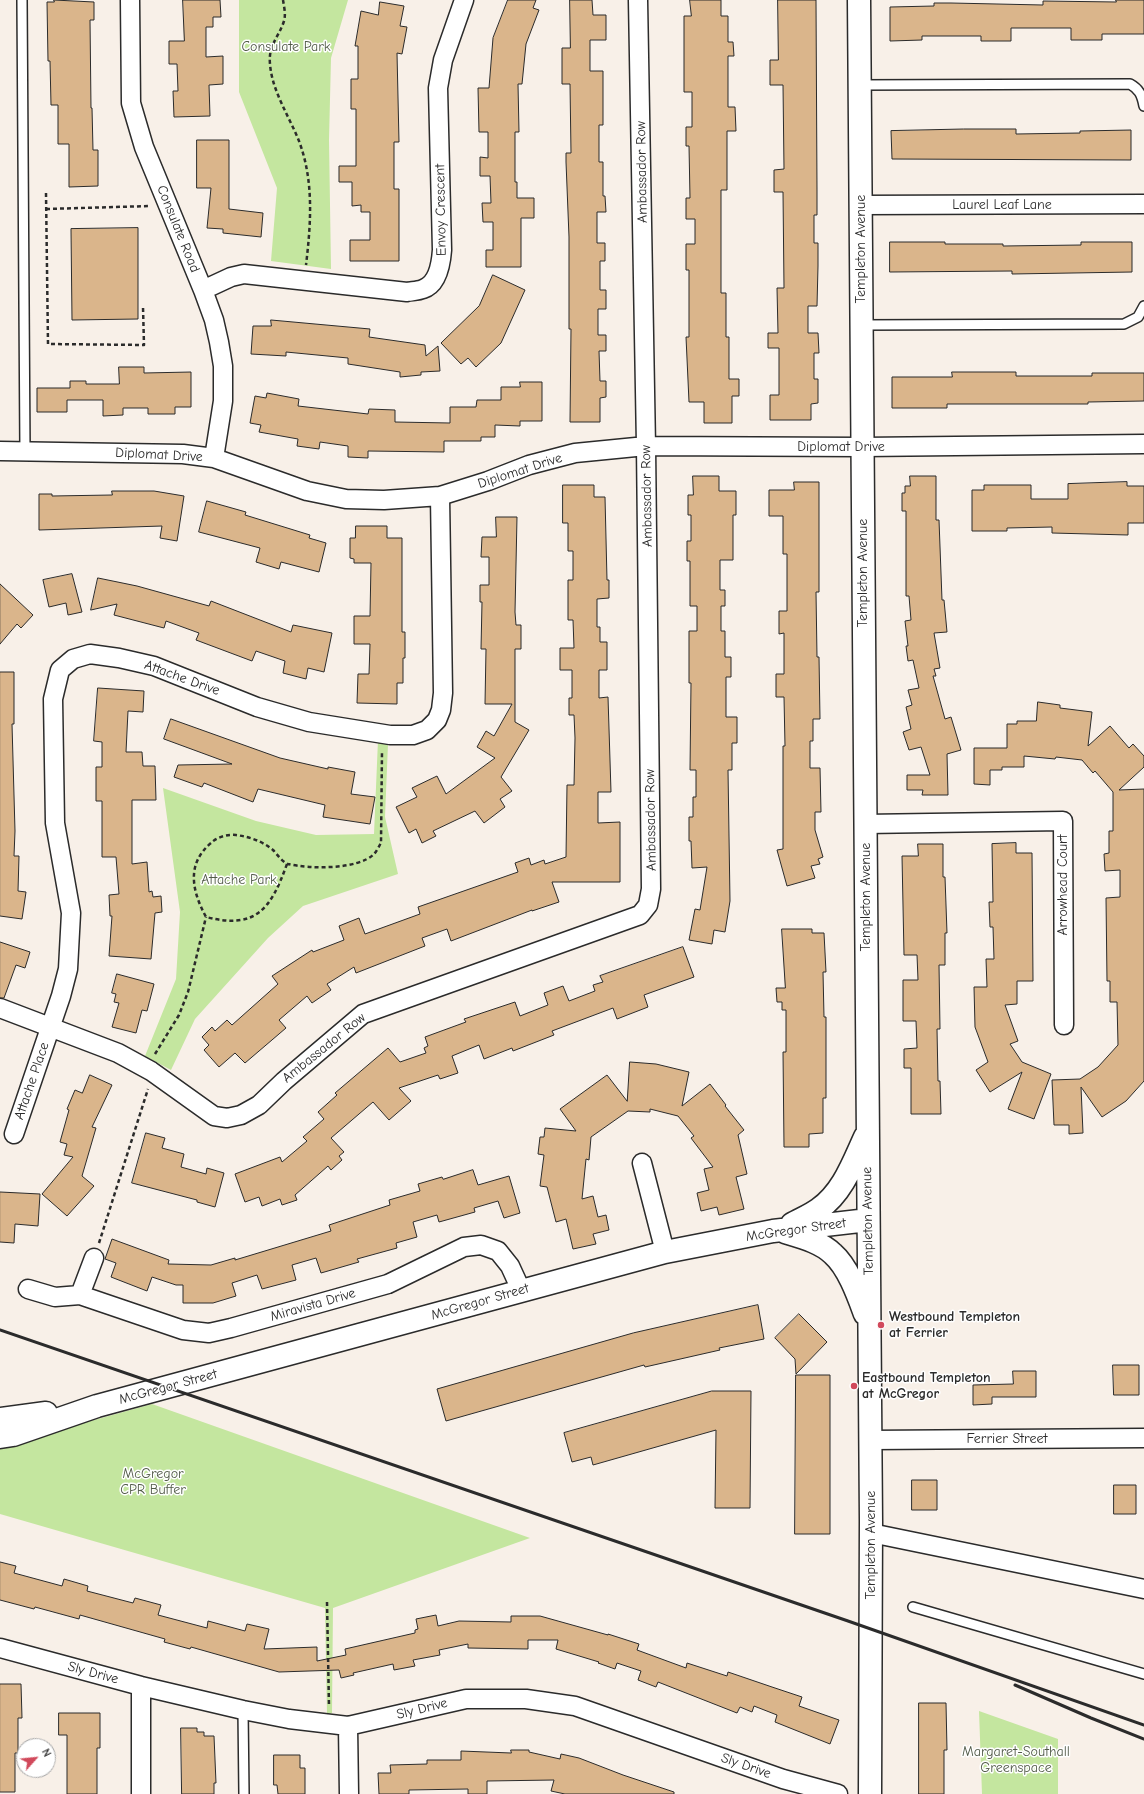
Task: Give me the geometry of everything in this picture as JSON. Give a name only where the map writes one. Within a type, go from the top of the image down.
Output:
[{"type":"street","name":"Consulate Road","points":[[130,0],[131,103],[144,146],[214,320],[223,366],[223,401],[214,458]]},
{"type":"street","name":"Envoy Crescent","points":[[203,290],[231,277],[244,274],[407,292],[424,289],[436,278],[441,265],[442,250],[438,88],[443,60],[464,0]]},
{"type":"street","name":"Ambassador Row","points":[[0,1008],[118,1053],[151,1071],[214,1116],[226,1118],[241,1115],[259,1105],[284,1081],[363,1014],[640,915],[648,905],[651,889],[646,446],[638,0]]},
{"type":"street","name":"Templeton Avenue","points":[[858,0],[870,1325],[870,1794]]},
{"type":"street","name":"Laurel Leaf Lane","points":[[860,206],[1144,204]]},
{"type":"street","name":"Diplomat Drive","points":[[0,451],[183,454],[214,458],[307,491],[346,499],[384,500],[440,496],[488,481],[528,465],[575,453],[646,446],[862,447],[1144,444]]},
{"type":"street","name":"Attache Drive","points":[[50,1028],[68,969],[71,913],[55,823],[53,699],[60,670],[73,659],[90,654],[119,658],[154,666],[257,707],[309,722],[390,735],[413,735],[427,730],[437,720],[441,710],[443,693],[440,496]]},
{"type":"street","name":"Arrowhead Court","points":[[865,824],[1063,821],[1064,1026]]},
{"type":"street","name":"Attache Place","points":[[14,1134],[50,1028]]},
{"type":"street","points":[[780,1230],[819,1210],[838,1192],[850,1171],[868,1132]]},
{"type":"street","points":[[642,1164],[665,1252]]},
{"type":"street","name":"McGregor Street","points":[[0,1437],[12,1436],[97,1406],[665,1252],[780,1230],[868,1220]]},
{"type":"street","points":[[780,1230],[812,1241],[833,1254],[846,1271],[870,1325]]},
{"type":"street","name":"Miravista Drive","points":[[28,1289],[55,1297],[80,1295],[183,1330],[209,1333],[232,1328],[388,1284],[464,1247],[481,1245],[498,1251],[510,1266],[521,1290]]},
{"type":"street","points":[[80,1295],[94,1258]]},
{"type":"street","name":"McGregor Street","points":[[0,1419],[97,1406]]},
{"type":"street","name":"Ferrier Street","points":[[870,1440],[1144,1438]]},
{"type":"street","points":[[871,1533],[1144,1590]]},
{"type":"street","name":"Sly Drive","points":[[0,1648],[141,1686],[243,1710],[289,1719],[348,1726],[466,1699],[526,1699],[575,1706],[783,1779],[838,1794]]},
{"type":"street","points":[[141,1686],[141,1794]]},
{"type":"street","points":[[348,1726],[349,1794]]},
{"type":"lane","points":[[22,0],[25,451]]},
{"type":"lane","points":[[859,85],[1130,84],[1138,89],[1143,98],[1144,106]]},
{"type":"lane","points":[[861,326],[1124,324],[1138,317],[1144,306]]},
{"type":"lane","points":[[913,1607],[1144,1674]]},
{"type":"lane","points":[[243,1710],[244,1794]]},
{"type":"path","points":[[283,0],[285,18],[273,42],[270,64],[274,83],[299,141],[307,173],[310,227],[305,280]]},
{"type":"path","points":[[46,193],[48,344],[144,345],[143,307]]},
{"type":"path","points":[[46,210],[168,206]]},
{"type":"path","points":[[287,864],[275,895],[263,910],[247,919],[223,921],[206,917],[197,900],[193,880],[196,862],[203,849],[217,838],[234,834],[254,838],[272,850],[287,864],[317,867],[342,866],[362,861],[374,854],[381,843],[382,749]]},
{"type":"path","points":[[327,1602],[329,1724]]},
{"type":"green space","name":"Consulate Park","points":[[239,0],[348,0],[331,58],[329,140],[331,269],[271,261],[277,188],[239,92]]},
{"type":"green space","name":"Attache Park","points":[[378,740],[388,744],[385,817],[398,874],[303,906],[268,938],[195,1019],[171,1070],[145,1056],[176,979],[180,912],[163,788],[256,821],[316,835],[374,834]]},
{"type":"green space","name":"McGregor CPR Buffer","points":[[152,1404],[530,1538],[333,1608],[332,1713],[327,1714],[325,1608],[0,1514],[0,1446]]},
{"type":"green space","name":"Margaret-Southall Greenspace","points":[[979,1711],[1058,1739],[1058,1794],[982,1794]]},
{"type":"building","points":[[54,0],[94,2],[94,20],[90,20],[91,108],[93,150],[98,150],[98,186],[69,187],[69,144],[58,144],[58,105],[51,105],[50,61],[48,61],[47,2],[54,2]]},
{"type":"building","points":[[183,0],[220,0],[221,17],[213,17],[213,27],[206,27],[206,57],[223,56],[223,84],[209,85],[210,116],[174,117],[173,91],[178,91],[177,64],[169,64],[169,41],[184,41]]},
{"type":"building","points":[[508,0],[536,0],[533,8],[539,10],[526,44],[522,84],[518,84],[519,132],[515,132],[515,182],[517,182],[517,198],[534,198],[534,218],[521,218],[521,267],[486,267],[486,250],[493,250],[493,222],[483,222],[482,203],[491,203],[490,176],[480,176],[480,157],[488,158],[488,132],[479,132],[478,88],[489,88],[493,38]]},
{"type":"building","points":[[570,0],[592,0],[593,15],[606,15],[606,40],[590,40],[590,71],[603,71],[603,125],[599,125],[599,162],[603,162],[603,196],[605,196],[606,212],[597,212],[597,243],[605,243],[605,261],[600,261],[600,290],[606,290],[606,309],[598,309],[598,335],[606,335],[606,351],[599,351],[600,381],[606,381],[606,397],[600,398],[600,422],[570,422],[571,329],[569,329],[569,237],[566,153],[571,153],[570,84],[562,84],[562,48],[570,48]]},
{"type":"building","points":[[690,0],[721,0],[721,16],[728,16],[728,42],[733,42],[734,56],[728,56],[728,107],[735,107],[736,131],[727,131],[727,190],[721,190],[721,293],[726,293],[726,337],[729,337],[729,379],[739,379],[739,396],[732,396],[732,423],[704,423],[704,402],[689,402],[686,337],[689,337],[689,270],[686,270],[686,244],[695,244],[695,219],[686,219],[686,198],[690,198],[689,146],[686,146],[686,127],[692,127],[692,92],[684,92],[684,16],[691,16]]},
{"type":"building","points":[[778,0],[816,0],[817,215],[814,215],[814,243],[818,243],[818,266],[817,306],[808,306],[808,333],[818,333],[819,353],[814,353],[814,379],[818,379],[818,403],[811,404],[811,420],[770,420],[770,395],[779,395],[779,348],[768,348],[768,333],[778,333],[777,288],[784,288],[783,192],[774,192],[774,170],[784,169],[783,85],[770,85],[770,60],[778,60]]},
{"type":"building","points":[[1116,0],[1144,0],[1144,34],[1102,34],[1102,40],[1071,40],[1071,28],[1011,28],[1011,41],[981,41],[981,36],[922,36],[922,40],[890,41],[890,7],[934,6],[934,3],[1043,5],[1043,1],[1116,2]]},
{"type":"building","points":[[380,2],[404,6],[400,26],[407,27],[402,54],[397,53],[399,142],[394,142],[394,189],[399,189],[399,261],[350,261],[350,240],[370,240],[370,212],[361,212],[361,205],[352,206],[352,182],[339,182],[339,166],[356,166],[356,109],[351,109],[351,79],[358,79],[358,46],[355,46],[361,11],[378,15]]},
{"type":"building","points":[[1016,129],[1016,134],[1080,133],[1080,131],[1131,130],[1131,160],[892,159],[891,131]]},
{"type":"building","points":[[197,140],[229,140],[229,209],[263,213],[261,237],[223,233],[223,229],[207,228],[211,188],[197,188]]},
{"type":"building","points":[[138,228],[138,319],[72,320],[71,229]]},
{"type":"building","points":[[890,242],[1003,244],[1003,246],[1081,245],[1081,242],[1132,242],[1132,272],[1012,274],[1012,271],[890,272]]},
{"type":"building","points":[[493,275],[525,290],[501,343],[476,367],[468,358],[461,364],[441,343],[479,306]]},
{"type":"building","points":[[271,320],[370,329],[369,337],[425,345],[426,356],[438,346],[440,371],[421,372],[421,375],[400,377],[400,372],[348,364],[348,358],[286,352],[286,356],[251,354],[253,326],[271,326]]},
{"type":"building","points":[[119,367],[144,367],[144,373],[191,372],[191,407],[175,407],[175,414],[148,414],[148,408],[123,408],[123,415],[103,416],[103,400],[67,400],[67,412],[37,412],[37,388],[70,388],[70,381],[86,381],[86,384],[119,384]]},
{"type":"building","points":[[952,372],[1016,372],[1016,376],[1092,376],[1092,373],[1144,373],[1144,401],[1088,402],[1088,404],[947,404],[947,408],[892,408],[892,377],[952,377]]},
{"type":"building","points":[[520,382],[542,382],[542,421],[520,421],[520,426],[495,425],[495,437],[481,437],[481,441],[444,441],[444,452],[368,451],[368,458],[348,457],[348,446],[320,442],[319,449],[297,446],[298,439],[259,432],[261,425],[250,423],[255,396],[266,398],[267,393],[299,399],[298,406],[368,414],[369,409],[395,410],[395,422],[450,423],[450,407],[476,407],[477,400],[501,400],[501,387],[520,387]]},
{"type":"building","points":[[693,476],[719,476],[719,491],[736,491],[736,515],[733,515],[733,560],[720,560],[720,590],[725,590],[725,606],[721,606],[721,631],[725,631],[725,657],[731,657],[731,677],[726,677],[726,717],[737,717],[737,743],[732,743],[732,770],[728,770],[730,901],[725,932],[714,930],[712,944],[689,940],[695,909],[700,910],[707,867],[692,868],[691,841],[689,841],[689,817],[693,817],[693,797],[696,797],[696,770],[690,770],[691,683],[689,683],[689,631],[697,631],[697,606],[690,606],[690,561],[687,561],[687,541],[691,541],[691,515],[688,515],[688,495],[693,495]]},
{"type":"building","points":[[910,476],[936,476],[936,520],[939,520],[942,600],[944,600],[947,632],[934,633],[940,668],[934,669],[936,676],[933,676],[945,719],[951,717],[961,750],[947,754],[948,795],[922,795],[923,790],[907,790],[907,775],[930,775],[921,747],[909,750],[903,732],[911,729],[906,707],[912,705],[908,690],[919,688],[913,660],[908,661],[906,646],[908,646],[905,621],[911,620],[909,596],[906,596],[906,511],[902,511],[902,493],[905,493],[905,486],[910,486]]},
{"type":"building","points":[[794,482],[819,482],[819,592],[816,592],[820,719],[813,719],[813,741],[810,741],[810,768],[820,768],[821,812],[815,812],[815,830],[823,857],[818,859],[820,864],[811,866],[815,878],[787,886],[777,850],[783,849],[783,746],[785,746],[784,697],[776,697],[776,674],[784,674],[784,633],[779,634],[779,611],[787,611],[787,554],[783,554],[783,516],[769,516],[769,490],[794,490]]},
{"type":"building","points":[[1127,482],[1127,486],[1144,486],[1144,523],[1128,523],[1128,535],[1052,533],[1052,527],[1007,528],[1007,531],[972,531],[972,490],[984,490],[984,485],[1031,485],[1031,499],[1068,499],[1068,484]]},
{"type":"building","points":[[563,485],[594,485],[594,497],[605,497],[607,580],[609,580],[609,598],[597,599],[597,627],[600,627],[600,642],[607,642],[607,670],[599,670],[599,698],[608,697],[611,792],[598,792],[598,823],[620,822],[620,882],[552,882],[559,902],[532,910],[451,941],[447,929],[422,938],[425,946],[356,973],[354,967],[327,984],[331,990],[312,1003],[307,996],[279,1020],[286,1028],[245,1063],[235,1053],[219,1067],[204,1050],[209,1045],[202,1037],[212,1027],[215,1031],[227,1020],[232,1025],[278,984],[272,976],[312,950],[313,952],[344,940],[339,926],[359,918],[365,934],[420,914],[418,907],[518,872],[515,863],[529,858],[531,865],[544,860],[545,864],[566,857],[567,785],[574,785],[575,738],[574,715],[569,715],[569,698],[572,698],[572,670],[560,670],[560,648],[574,648],[573,620],[568,620],[568,580],[573,580],[573,551],[568,551],[568,523],[563,523]]},
{"type":"building","points":[[112,491],[154,491],[184,496],[177,541],[160,538],[162,526],[39,530],[39,494],[52,494],[52,496],[112,495]]},
{"type":"building","points":[[207,501],[246,512],[245,515],[310,535],[309,538],[326,543],[319,572],[281,562],[279,569],[256,562],[260,548],[199,532]]},
{"type":"building","points":[[496,517],[517,517],[515,612],[516,625],[521,625],[521,649],[515,649],[515,722],[529,730],[501,777],[512,791],[500,799],[505,807],[484,823],[475,811],[433,831],[436,836],[422,843],[416,829],[409,833],[396,807],[417,797],[412,788],[437,776],[446,794],[495,758],[477,747],[486,731],[494,736],[512,704],[485,704],[486,649],[481,649],[482,602],[480,602],[480,585],[489,585],[489,557],[481,557],[482,537],[496,537]]},
{"type":"building","points":[[356,526],[387,526],[387,538],[402,538],[402,632],[405,632],[405,658],[403,658],[403,683],[397,683],[397,704],[357,703],[358,674],[369,674],[370,644],[354,644],[354,616],[370,616],[371,563],[354,563],[354,559],[350,558],[350,538],[355,538]]},
{"type":"building","points":[[72,574],[82,612],[68,615],[66,603],[49,607],[43,580]]},
{"type":"building","points":[[98,578],[137,586],[209,606],[211,601],[291,632],[293,625],[332,633],[324,672],[308,668],[306,679],[283,673],[285,661],[256,651],[252,661],[196,640],[199,633],[166,621],[164,628],[114,615],[117,604],[91,610]]},
{"type":"building","points":[[0,584],[33,615],[21,628],[17,624],[0,644]]},
{"type":"building","points":[[0,672],[14,672],[14,724],[12,724],[15,831],[14,856],[19,856],[18,891],[26,892],[22,919],[0,916]]},
{"type":"building","points":[[98,688],[144,691],[143,712],[128,711],[126,752],[142,752],[143,766],[155,766],[156,800],[132,800],[132,864],[147,862],[149,892],[152,891],[153,897],[161,896],[162,912],[155,913],[151,959],[109,956],[112,916],[110,916],[109,895],[119,894],[116,857],[102,857],[102,801],[96,801],[96,767],[102,767],[102,742],[94,741]]},
{"type":"building","points":[[1038,702],[1060,705],[1060,708],[1092,712],[1088,746],[1110,726],[1129,748],[1133,744],[1144,756],[1144,767],[1119,790],[1144,789],[1144,1081],[1126,1101],[1102,1117],[1081,1087],[1083,1133],[1069,1134],[1069,1125],[1054,1125],[1052,1080],[1080,1079],[1098,1067],[1118,1045],[1117,1002],[1110,1002],[1110,981],[1107,981],[1106,898],[1120,897],[1120,870],[1105,871],[1104,854],[1109,853],[1109,831],[1113,831],[1113,792],[1095,771],[1093,773],[1082,760],[1056,757],[1055,759],[1024,756],[1024,767],[1002,767],[1002,770],[990,770],[990,785],[974,784],[974,748],[1007,748],[1007,724],[1017,724],[1017,721],[1036,721]]},
{"type":"building","points":[[171,719],[280,758],[328,769],[328,767],[355,772],[351,794],[375,797],[370,824],[323,817],[325,805],[258,789],[253,802],[204,783],[202,787],[174,777],[178,765],[232,764],[164,739]]},
{"type":"building","points":[[1016,843],[1016,853],[1032,853],[1033,981],[1017,981],[1017,1004],[1005,1005],[1018,1041],[1010,1044],[1022,1062],[1051,1074],[1034,1119],[1008,1109],[1022,1072],[990,1092],[976,1070],[988,1062],[975,1027],[974,987],[987,987],[986,959],[994,959],[993,927],[990,927],[989,902],[993,902],[992,844]]},
{"type":"building","points":[[918,844],[943,844],[943,877],[945,877],[947,933],[945,933],[945,965],[939,965],[940,1029],[937,1029],[938,1081],[940,1081],[941,1114],[911,1114],[911,1068],[904,1068],[904,1049],[917,1048],[916,1021],[903,1021],[903,980],[918,980],[917,955],[904,955],[902,856],[918,856]]},
{"type":"building","points":[[782,929],[812,929],[812,933],[824,933],[826,972],[823,972],[824,1017],[826,1017],[826,1098],[823,1098],[823,1133],[809,1134],[809,1147],[784,1147],[783,1052],[786,1052],[786,1010],[782,1010],[782,1002],[777,1002],[776,988],[785,988]]},
{"type":"building","points":[[0,942],[30,952],[25,968],[16,965],[4,998],[0,998]]},
{"type":"building","points":[[683,947],[694,977],[644,995],[648,1007],[617,1019],[613,1008],[552,1031],[554,1035],[513,1051],[512,1048],[484,1059],[479,1045],[452,1056],[458,1073],[440,1079],[438,1075],[399,1088],[411,1101],[389,1120],[373,1102],[331,1138],[344,1152],[339,1156],[342,1160],[331,1170],[328,1166],[295,1195],[297,1200],[282,1205],[280,1199],[262,1206],[259,1197],[245,1202],[235,1174],[280,1157],[282,1162],[307,1141],[303,1137],[324,1119],[318,1112],[337,1095],[335,1093],[388,1048],[400,1062],[426,1053],[424,1048],[428,1046],[425,1037],[466,1022],[464,1019],[515,1002],[520,1016],[548,1005],[544,993],[563,986],[569,1001],[595,991],[593,985],[603,982],[600,976]]},
{"type":"building","points":[[117,974],[154,984],[147,1011],[142,1010],[136,1033],[112,1027],[119,1003],[114,1002],[116,994],[112,993]]},
{"type":"building","points":[[630,1062],[656,1064],[689,1072],[682,1106],[710,1084],[744,1130],[738,1135],[747,1174],[736,1177],[744,1209],[719,1215],[717,1207],[701,1211],[697,1193],[709,1190],[704,1169],[713,1167],[691,1138],[694,1136],[678,1116],[650,1109],[650,1112],[628,1111],[591,1137],[589,1160],[586,1159],[582,1199],[593,1196],[598,1217],[606,1215],[609,1230],[593,1234],[596,1244],[573,1249],[566,1219],[556,1222],[547,1187],[540,1186],[544,1155],[538,1154],[540,1137],[544,1137],[545,1128],[576,1131],[560,1109],[607,1075],[627,1101]]},
{"type":"building","points":[[90,1075],[112,1085],[92,1127],[96,1128],[82,1176],[94,1186],[67,1216],[42,1194],[73,1157],[64,1155],[67,1144],[60,1142],[69,1110],[67,1109],[75,1090],[82,1093]]},
{"type":"building","points":[[146,1133],[165,1138],[162,1148],[184,1154],[181,1167],[206,1174],[207,1168],[224,1173],[215,1207],[197,1202],[197,1200],[132,1183]]},
{"type":"building","points":[[473,1170],[478,1185],[509,1176],[520,1213],[504,1218],[498,1201],[474,1208],[475,1212],[439,1222],[437,1215],[413,1222],[417,1237],[396,1243],[397,1248],[357,1259],[359,1262],[321,1273],[316,1258],[292,1265],[296,1280],[262,1289],[257,1275],[232,1283],[236,1296],[213,1303],[183,1303],[183,1285],[176,1285],[152,1277],[147,1291],[111,1277],[116,1263],[105,1259],[112,1239],[169,1260],[168,1264],[211,1265],[235,1258],[235,1260],[331,1231],[329,1225],[390,1205],[389,1200],[420,1191],[418,1184],[442,1177],[443,1179]]},
{"type":"building","points":[[0,1192],[40,1194],[38,1226],[15,1224],[14,1243],[0,1242]]},
{"type":"building","points":[[758,1305],[764,1339],[719,1348],[720,1350],[645,1367],[644,1365],[446,1421],[437,1389],[633,1333]]},
{"type":"building","points":[[799,1314],[827,1342],[796,1374],[795,1359],[775,1338]]},
{"type":"building","points":[[1113,1365],[1139,1365],[1139,1395],[1114,1395]]},
{"type":"building","points":[[1013,1371],[1036,1371],[1036,1397],[992,1397],[992,1404],[973,1405],[973,1385],[1013,1384]]},
{"type":"building","points":[[796,1375],[830,1375],[830,1534],[795,1534]]},
{"type":"building","points":[[712,1391],[751,1391],[750,1508],[715,1508],[716,1430],[593,1465],[591,1457],[572,1462],[564,1433]]},
{"type":"building","points":[[912,1480],[937,1480],[937,1510],[912,1510]]},
{"type":"building","points":[[1114,1485],[1136,1485],[1136,1514],[1114,1514]]},
{"type":"building","points":[[0,1562],[16,1566],[14,1573],[62,1586],[64,1579],[88,1586],[87,1591],[133,1603],[135,1598],[161,1605],[158,1615],[207,1628],[208,1621],[245,1631],[247,1624],[269,1629],[264,1649],[317,1647],[317,1661],[346,1655],[345,1649],[415,1633],[415,1630],[418,1629],[416,1619],[436,1615],[438,1626],[459,1621],[511,1622],[511,1616],[540,1616],[639,1644],[637,1650],[686,1668],[687,1663],[727,1676],[728,1672],[802,1697],[799,1706],[839,1720],[830,1744],[775,1722],[777,1715],[754,1706],[752,1712],[740,1707],[737,1713],[658,1682],[656,1687],[638,1680],[641,1671],[617,1663],[615,1669],[598,1663],[599,1662],[556,1649],[558,1640],[528,1640],[528,1649],[468,1648],[468,1644],[439,1650],[440,1655],[413,1660],[415,1666],[394,1670],[393,1664],[353,1673],[354,1675],[341,1678],[339,1670],[279,1672],[191,1647],[190,1649],[164,1642],[165,1639],[80,1615],[79,1619],[35,1607],[34,1609],[0,1600]]},
{"type":"building","points":[[0,1684],[21,1684],[22,1718],[18,1718],[18,1738],[16,1738],[15,1792],[0,1792]]},
{"type":"building","points":[[919,1703],[946,1703],[947,1750],[944,1750],[944,1794],[919,1794]]},
{"type":"building","points":[[59,1713],[100,1713],[100,1748],[97,1748],[97,1794],[67,1794],[67,1735],[59,1735]]},
{"type":"building","points":[[181,1728],[197,1728],[197,1732],[204,1732],[204,1736],[214,1736],[216,1783],[214,1783],[214,1794],[182,1794]]},
{"type":"building","points":[[511,1750],[529,1750],[529,1752],[560,1759],[561,1754],[579,1758],[674,1792],[674,1794],[565,1794],[551,1791],[554,1780],[487,1781],[487,1794],[468,1794],[468,1789],[409,1790],[409,1794],[379,1794],[378,1773],[391,1773],[390,1765],[427,1764],[427,1760],[461,1760],[461,1751],[511,1753]]},
{"type":"building","points":[[274,1755],[300,1755],[300,1768],[305,1768],[305,1794],[278,1794],[277,1785],[274,1785]]},
{"type":"railway","points":[[0,1330],[848,1621],[1144,1725]]},
{"type":"railway","points":[[1015,1685],[1144,1739]]},
{"type":"place","name":"Westbound Templeton at Ferrier","points":[[881,1325]]},
{"type":"place","name":"Eastbound Templeton at McGregor","points":[[854,1386]]}]
